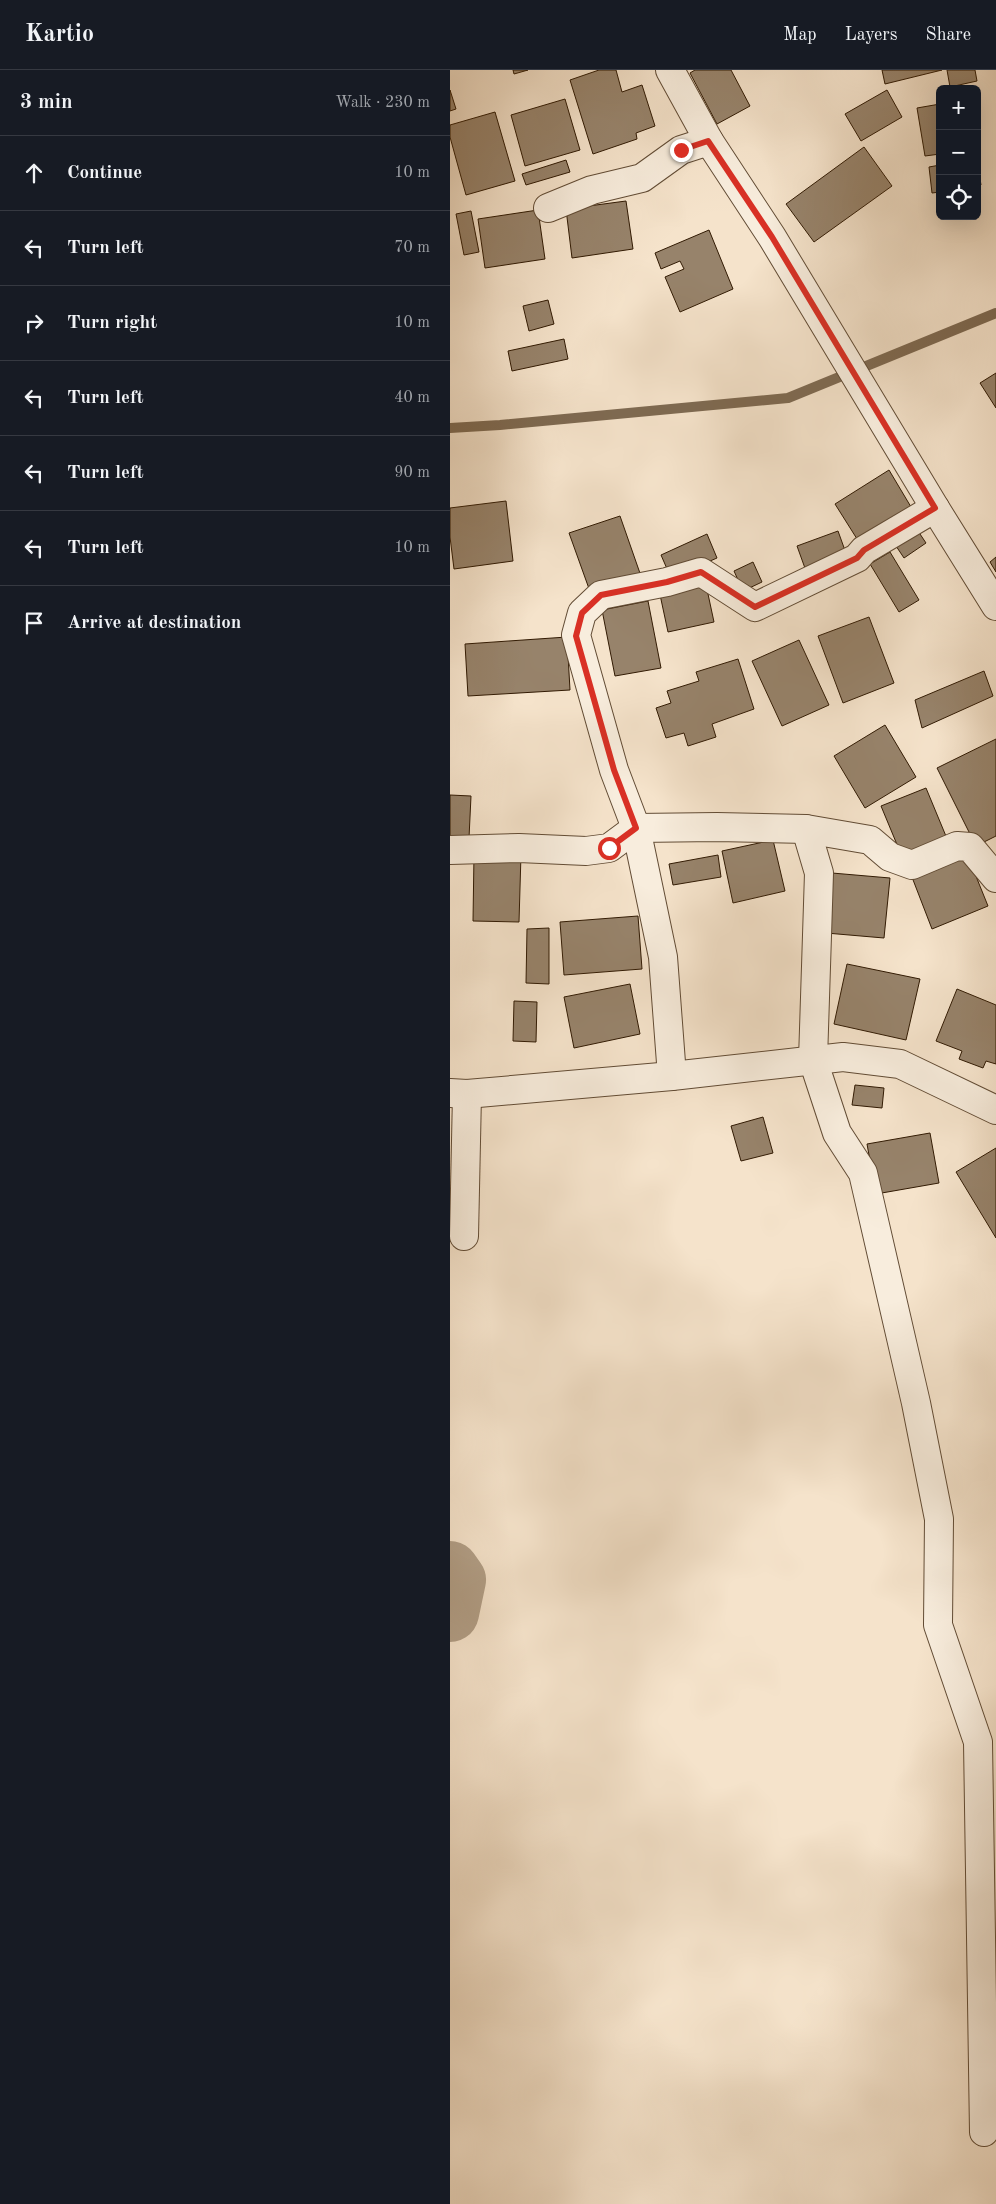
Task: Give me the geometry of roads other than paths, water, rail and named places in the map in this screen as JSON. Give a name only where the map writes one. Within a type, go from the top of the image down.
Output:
[{"type":"street","points":[[670,70],[708,141],[772,237],[996,606]]},
{"type":"street","points":[[548,208],[592,190],[642,178],[681,150],[708,141]]},
{"type":"street","points":[[672,1076],[663,957],[636,828],[614,770],[576,636],[582,613],[601,595],[667,582],[701,572],[755,607],[857,558],[864,550],[935,508]]},
{"type":"street","points":[[450,850],[519,848],[586,851],[609,848],[636,828],[806,829],[870,840],[890,857],[912,865],[958,846],[970,847],[994,866]]},
{"type":"street","points":[[806,829],[819,873],[813,1060],[838,1133],[863,1173],[916,1404],[939,1519],[938,1625],[978,1742],[984,2132]]},
{"type":"street","points":[[464,1236],[459,1093],[672,1076],[843,1057],[900,1064],[996,1110]]},
{"type":"waterway","points":[[450,428],[788,398],[996,313]]},
{"type":"waterway","points":[[450,1570],[457,1580],[450,1613]]}]
